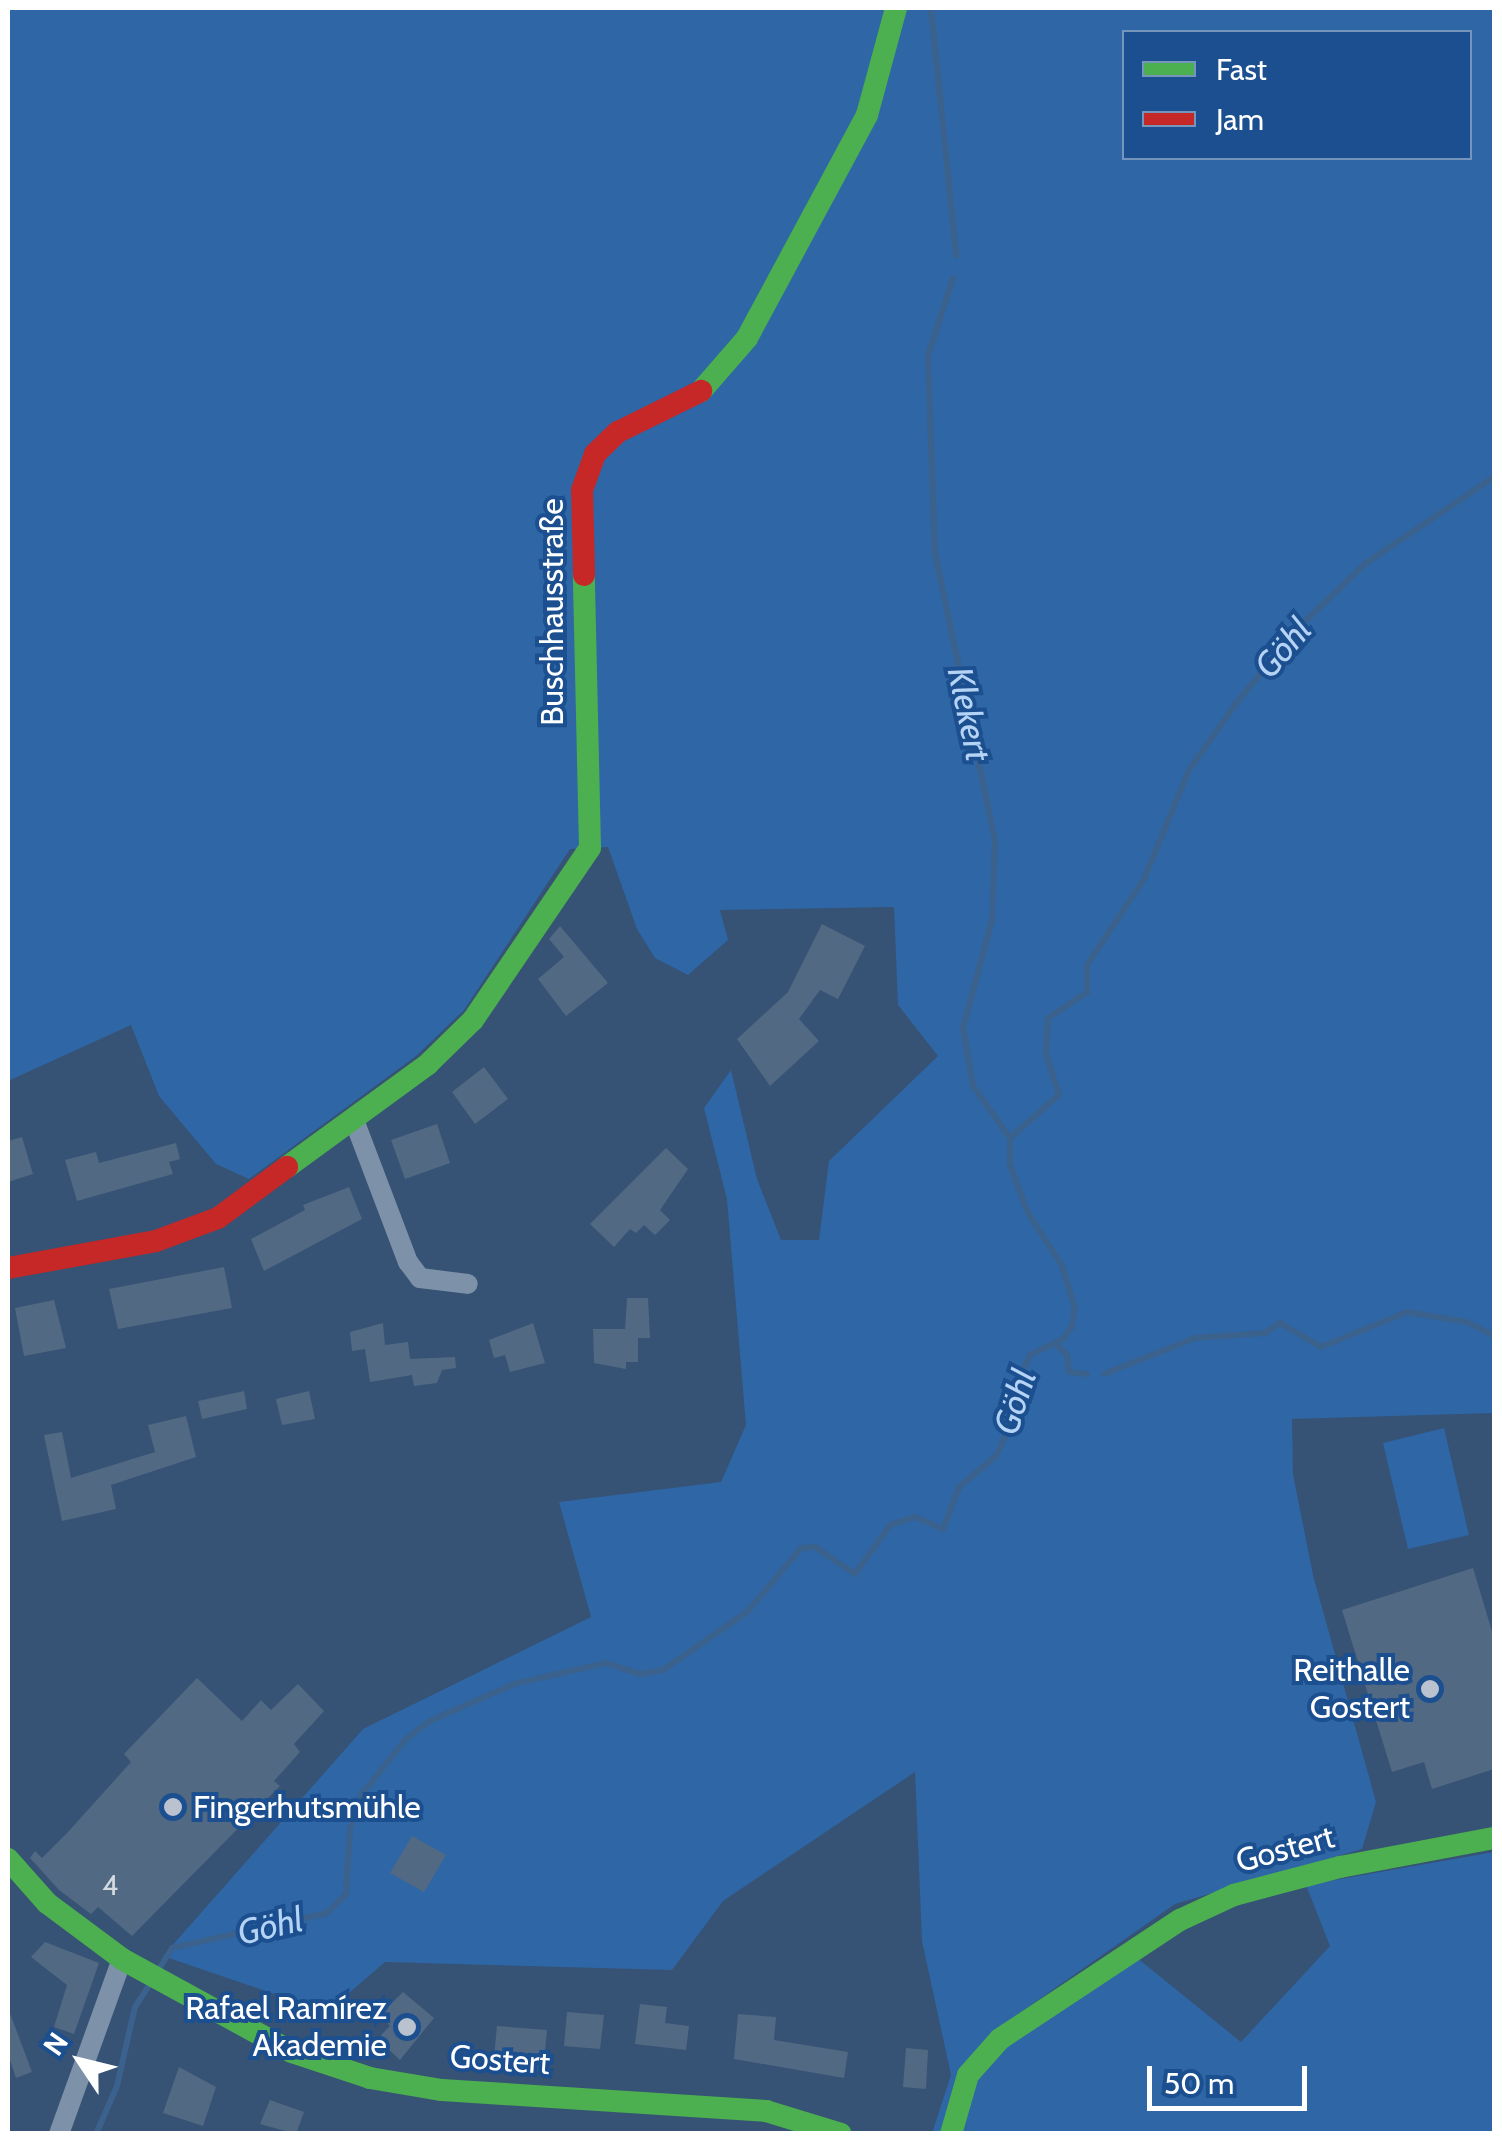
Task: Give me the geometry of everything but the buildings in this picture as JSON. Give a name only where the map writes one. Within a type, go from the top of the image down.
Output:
[{"type":"street","name":"Buschhausstraße","points":[[8,1268],[193,1231],[354,1120],[473,1020],[590,848],[582,490],[596,454],[618,432],[704,390],[747,338],[867,115],[896,8]]},
{"type":"street","points":[[354,1120],[408,1262],[420,1278],[468,1284]]},
{"type":"street","name":"Gostert","points":[[952,2134],[968,2075],[1000,2039],[1180,1920],[1234,1895],[1322,1872],[1494,1838]]},
{"type":"street","name":"Gostert","points":[[8,1859],[47,1902],[131,1963],[292,2052],[370,2078],[442,2090],[766,2111],[840,2134]]},
{"type":"street","points":[[59,2134],[131,1963]]},
{"type":"shaded area","points":[[8,8],[1494,8],[1494,1413],[1292,1419],[1293,1474],[1313,1575],[1376,1802],[1362,1849],[1175,1904],[1004,2024],[1136,1957],[1241,2042],[1330,1946],[1306,1885],[1494,1852],[1494,2133],[932,2133],[951,2075],[922,1941],[915,1772],[723,1901],[672,1970],[385,1962],[327,2012],[163,1956],[363,1729],[591,1617],[559,1502],[721,1482],[746,1425],[727,1199],[704,1108],[731,1070],[757,1179],[781,1240],[819,1240],[829,1161],[938,1056],[898,1005],[894,907],[720,910],[728,940],[688,975],[655,958],[637,929],[608,847],[570,849],[464,1010],[416,1056],[249,1179],[216,1164],[159,1096],[131,1025],[8,1081]]},
{"type":"shaded area","points":[[1444,1428],[1469,1535],[1408,1549],[1383,1443]]},
{"type":"waterway","name":"Klekert","points":[[931,8],[956,256]]},
{"type":"waterway","name":"Klekert","points":[[953,278],[928,356],[935,553],[995,840],[992,920],[963,1028],[973,1086],[1010,1138]]},
{"type":"waterway","name":"Göhl","points":[[159,1969],[172,1948],[327,1913],[346,1894],[350,1829],[361,1795],[406,1739],[430,1721],[514,1684],[606,1663],[640,1674],[663,1670],[747,1612],[801,1548],[815,1547],[855,1574],[890,1525],[915,1517],[943,1529],[959,1487],[996,1456],[1019,1407],[1019,1378],[1030,1355],[1063,1339],[1072,1326],[1075,1308],[1062,1266],[1027,1211],[1010,1165],[1010,1138],[1059,1095],[1046,1054],[1048,1018],[1087,992],[1087,965],[1144,879],[1189,770],[1237,702],[1299,627],[1366,563],[1494,477]]},
{"type":"waterway","points":[[1104,1374],[1195,1338],[1265,1333],[1280,1323],[1321,1347],[1407,1312],[1467,1322],[1494,1336]]},
{"type":"waterway","points":[[1055,1343],[1067,1355],[1069,1372],[1087,1374]]},
{"type":"waterway","name":"Göhl","points":[[96,2134],[117,2086],[135,2007],[150,1984]]},
{"type":"traffic: fast","points":[[701,391],[747,338],[867,115],[896,8]]},
{"type":"traffic: fast","points":[[287,1167],[428,1064],[473,1020],[590,848],[584,575]]},
{"type":"traffic: fast","points":[[951,2134],[968,2075],[1000,2039],[1180,1920],[1234,1895],[1340,1867],[1494,1838]]},
{"type":"traffic: fast","points":[[8,1859],[47,1903],[122,1959],[292,2052],[370,2078],[442,2090],[766,2111],[841,2134]]},
{"type":"traffic: jam","points":[[584,575],[582,490],[595,454],[618,432],[701,391]]},
{"type":"traffic: jam","points":[[8,1268],[156,1241],[218,1218],[287,1167]]},
{"type":"place","name":"Reithalle Gostert","points":[[1430,1689]]},
{"type":"place","name":"Fingerhutsmühle","points":[[173,1807]]},
{"type":"place","name":"Rafael Ramírez Akademie","points":[[407,2027]]}]
